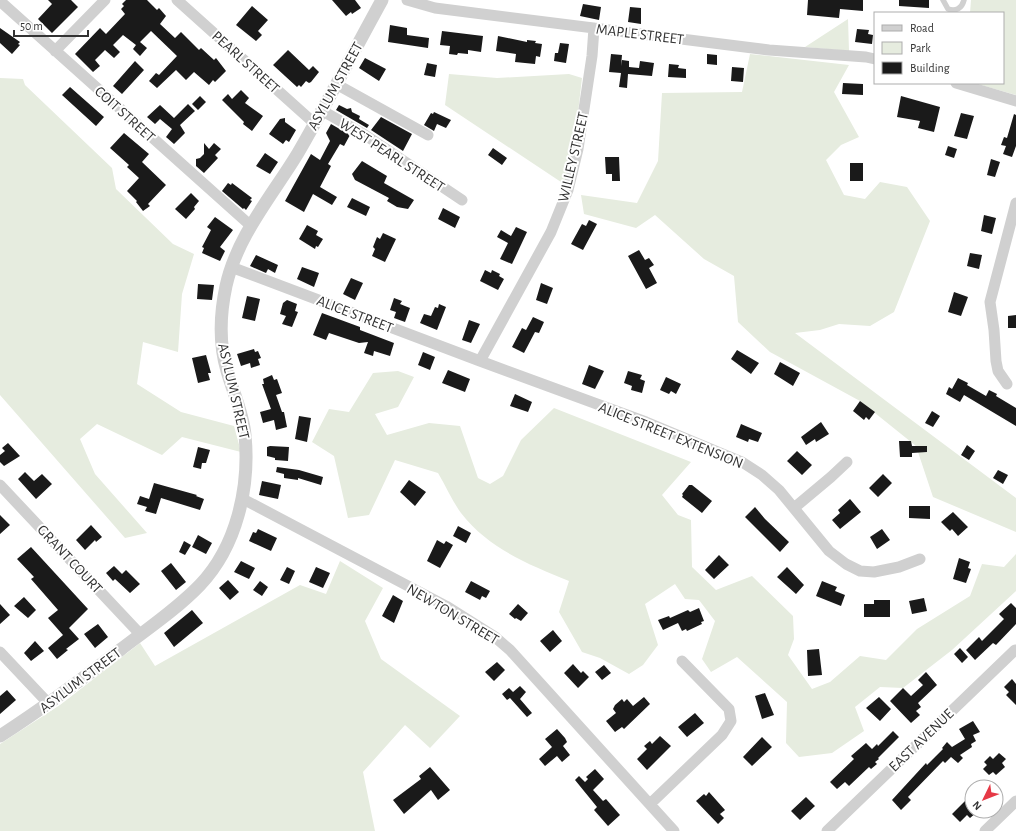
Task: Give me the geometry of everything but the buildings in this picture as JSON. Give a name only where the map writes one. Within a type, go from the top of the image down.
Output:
[{"type":"street","name":"COIT STREET","points":[[0,0],[251,226]]},
{"type":"street","points":[[55,51],[105,0]]},
{"type":"street","name":"PEARL STREET","points":[[177,0],[314,123]]},
{"type":"street","name":"ASYLUM STREET","points":[[0,736],[49,704],[177,607],[202,583],[221,556],[228,542],[243,499],[246,473],[245,432],[226,367],[221,331],[223,299],[231,267],[239,247],[297,154],[382,0]]},
{"type":"street","name":"MAPLE STREET","points":[[407,0],[435,8],[769,50],[874,59]]},
{"type":"street","name":"WILLEY STREET","points":[[480,361],[551,232],[568,190],[578,149],[592,56],[594,28]]},
{"type":"street","points":[[336,84],[428,135]]},
{"type":"street","points":[[959,84],[1016,101]]},
{"type":"street","name":"WEST PEARL STREET","points":[[322,110],[365,135],[462,200]]},
{"type":"street","points":[[1007,384],[1002,378],[997,366],[990,302],[1016,202]]},
{"type":"street","name":"ALICE STREET","points":[[231,267],[480,361]]},
{"type":"street","name":"ALICE STREET EXTENSION","points":[[480,361],[646,422],[742,462],[762,475],[779,490],[829,551],[842,561],[860,571],[874,572],[899,567],[920,559]]},
{"type":"street","points":[[794,508],[847,462]]},
{"type":"street","name":"GRANT COURT","points":[[0,485],[140,634]]},
{"type":"street","name":"NEWTON STREET","points":[[243,499],[446,606],[495,637],[515,656],[672,830]]},
{"type":"street","name":"EAST AVENUE","points":[[827,831],[1016,650]]},
{"type":"street","points":[[0,652],[49,704]]},
{"type":"street","points":[[650,804],[722,734],[731,721],[729,709],[682,661]]},
{"type":"street","points":[[985,831],[1016,801]]},
{"type":"lane","points":[[943,0],[948,8],[955,10],[961,7],[964,0]]},
{"type":"green space","points":[[971,0],[1016,0],[1016,95],[978,84],[1004,84],[1004,12],[970,12]]},
{"type":"green space","points":[[848,19],[849,51],[805,47]]},
{"type":"green space","points":[[750,54],[849,65],[834,92],[859,137],[841,145],[826,160],[844,195],[865,199],[880,182],[907,187],[930,221],[894,312],[870,326],[839,324],[820,330],[795,333],[1016,498],[1016,532],[933,497],[916,446],[860,401],[770,352],[738,322],[734,276],[704,259],[655,215],[636,228],[584,214],[581,195],[637,203],[658,161],[662,93],[742,92]]},
{"type":"green space","points":[[449,74],[497,78],[569,74],[582,78],[575,138],[567,186],[445,105]]},
{"type":"green space","points":[[0,78],[23,79],[25,85],[112,168],[116,189],[173,244],[194,254],[182,294],[178,352],[143,342],[137,384],[181,412],[234,426],[241,452],[182,437],[162,455],[97,424],[80,439],[95,474],[147,533],[125,538],[0,395]]},
{"type":"green space","points":[[398,371],[414,377],[398,407],[375,414],[387,435],[429,423],[460,426],[478,478],[490,484],[503,476],[521,440],[554,408],[691,462],[662,495],[678,515],[691,520],[692,567],[716,590],[752,576],[793,616],[794,639],[788,655],[812,689],[830,682],[860,656],[886,660],[917,629],[970,596],[982,564],[1004,567],[1016,554],[1016,591],[952,650],[903,688],[880,687],[855,707],[864,731],[832,753],[799,757],[786,743],[787,702],[737,657],[711,672],[702,659],[715,621],[699,600],[685,599],[675,584],[645,604],[658,645],[643,665],[629,674],[600,658],[582,652],[559,612],[569,581],[524,562],[497,546],[484,536],[472,526],[461,513],[438,473],[395,460],[369,515],[348,518],[334,456],[312,442],[329,409],[349,412],[373,373]]},
{"type":"green space","points":[[340,561],[383,588],[365,621],[381,659],[460,716],[430,748],[405,725],[363,772],[375,831],[0,831],[0,744],[60,705],[140,643],[155,666],[300,585],[326,594]]}]
